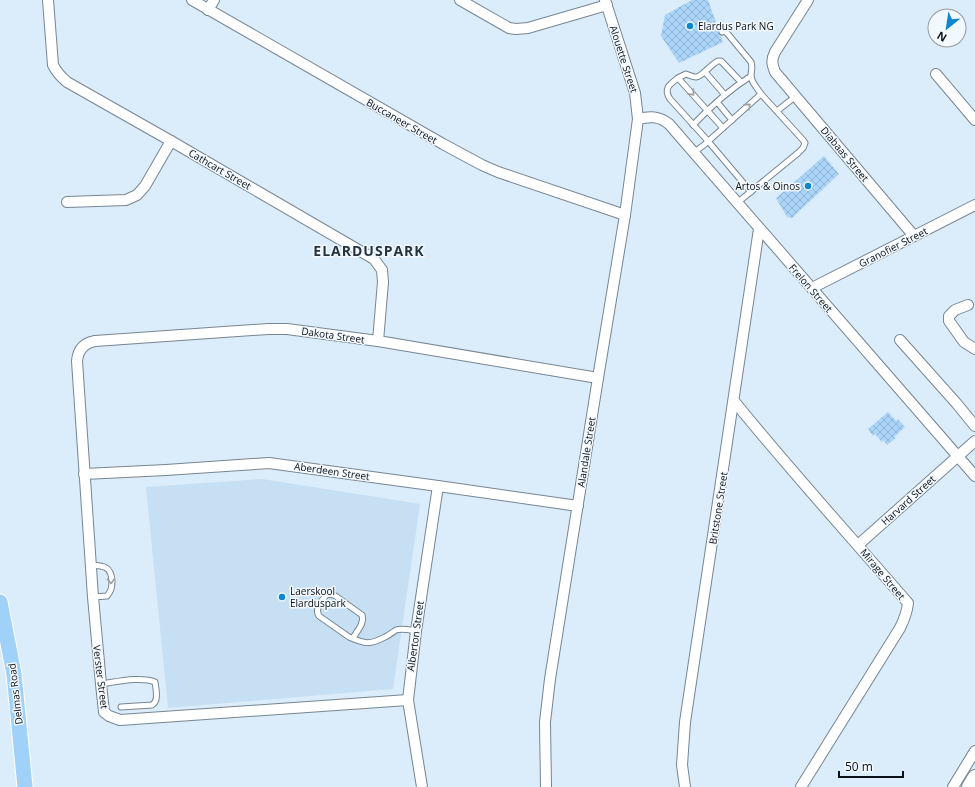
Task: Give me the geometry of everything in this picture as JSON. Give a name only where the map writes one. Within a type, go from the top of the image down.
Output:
[{"type":"main road","name":"Delmas Road","points":[[0,602],[14,674],[25,787]]},
{"type":"main road","points":[[969,787],[975,777]]},
{"type":"street","name":"Cathcart Street","points":[[48,0],[53,65],[57,72],[67,82],[374,258],[382,270],[383,282],[378,341]]},
{"type":"street","name":"Buccaneer Street","points":[[192,0],[482,165],[498,172],[625,215]]},
{"type":"street","points":[[208,10],[214,0]]},
{"type":"street","points":[[460,0],[509,28],[516,29],[528,28],[606,2]]},
{"type":"street","name":"Diabaas Street","points":[[808,0],[775,52],[772,59],[772,65],[776,72],[914,236]]},
{"type":"street","name":"Alouette Street","points":[[606,2],[635,93],[638,119]]},
{"type":"street","points":[[936,74],[975,120]]},
{"type":"street","name":"Frelon Street","points":[[638,119],[648,117],[659,119],[669,124],[975,476]]},
{"type":"street","name":"Alandale Street","points":[[546,787],[545,722],[550,679],[625,215],[638,119]]},
{"type":"street","points":[[67,202],[126,200],[132,198],[145,186],[171,141]]},
{"type":"street","name":"Granofier Street","points":[[812,288],[975,205]]},
{"type":"street","name":"Britstone Street","points":[[685,787],[682,765],[685,722],[760,229]]},
{"type":"street","points":[[968,305],[956,310],[949,316],[950,321],[964,342],[975,349]]},
{"type":"street","name":"Dakota Street","points":[[77,361],[81,348],[89,342],[95,340],[278,328],[378,341],[598,378]]},
{"type":"street","points":[[900,340],[975,426]]},
{"type":"street","name":"Verster Street","points":[[77,361],[90,565],[104,712],[108,716],[120,720],[408,700]]},
{"type":"street","name":"Mirage Street","points":[[734,402],[908,603],[905,618],[900,628],[801,787]]},
{"type":"street","name":"Harvard Street","points":[[858,545],[975,440]]},
{"type":"street","name":"Aberdeen Street","points":[[84,474],[269,463],[578,506]]},
{"type":"street","name":"Alberton Street","points":[[422,787],[408,700],[416,631],[438,486]]},
{"type":"street","points":[[952,787],[975,752]]},
{"type":"lane","points":[[722,32],[724,31],[727,33],[751,62],[753,67],[751,79],[761,94],[803,140],[804,143],[803,148],[798,153],[737,203]]},
{"type":"lane","points":[[741,82],[721,61],[716,61],[700,76],[696,77],[686,74],[678,78],[667,88],[668,96],[751,192]]},
{"type":"lane","points":[[705,72],[725,95]]},
{"type":"lane","points":[[693,125],[707,110],[741,82],[751,76]]},
{"type":"lane","points":[[678,78],[723,128]]},
{"type":"lane","points":[[693,153],[761,94]]},
{"type":"lane","points":[[777,112],[796,96]]},
{"type":"lane","points":[[717,102],[732,120]]},
{"type":"lane","points":[[90,565],[106,567],[110,570],[112,576],[112,589],[108,596],[93,597]]},
{"type":"lane","points":[[353,638],[362,622],[362,615],[334,595],[326,595],[317,608],[319,616],[353,638],[359,641],[375,642],[396,630],[416,631]]},
{"type":"lane","points":[[101,684],[122,680],[144,680],[155,682],[156,702],[154,704],[122,706]]},
{"type":"shaded area","name":"Laerskool Elarduspark","points":[[262,479],[420,504],[393,689],[168,708],[146,487]]},
{"type":"building","name":"Elardus Park NG","points":[[692,0],[708,0],[723,42],[679,63],[661,36],[665,15]]},
{"type":"building","name":"Artos & Oinos","points":[[824,156],[839,174],[792,218],[787,217],[776,198]]},
{"type":"building","points":[[888,412],[896,421],[898,419],[905,427],[894,437],[896,438],[887,445],[875,434],[873,436],[868,429]]},
{"type":"place","name":"Elardus Park NG","points":[[690,26]]},
{"type":"place","name":"Artos & Oinos","points":[[808,186]]},
{"type":"place","name":"Laerskool Elarduspark","points":[[282,597]]},
{"type":"district","name":"ELARDUSPARK","points":[[369,251]]}]
